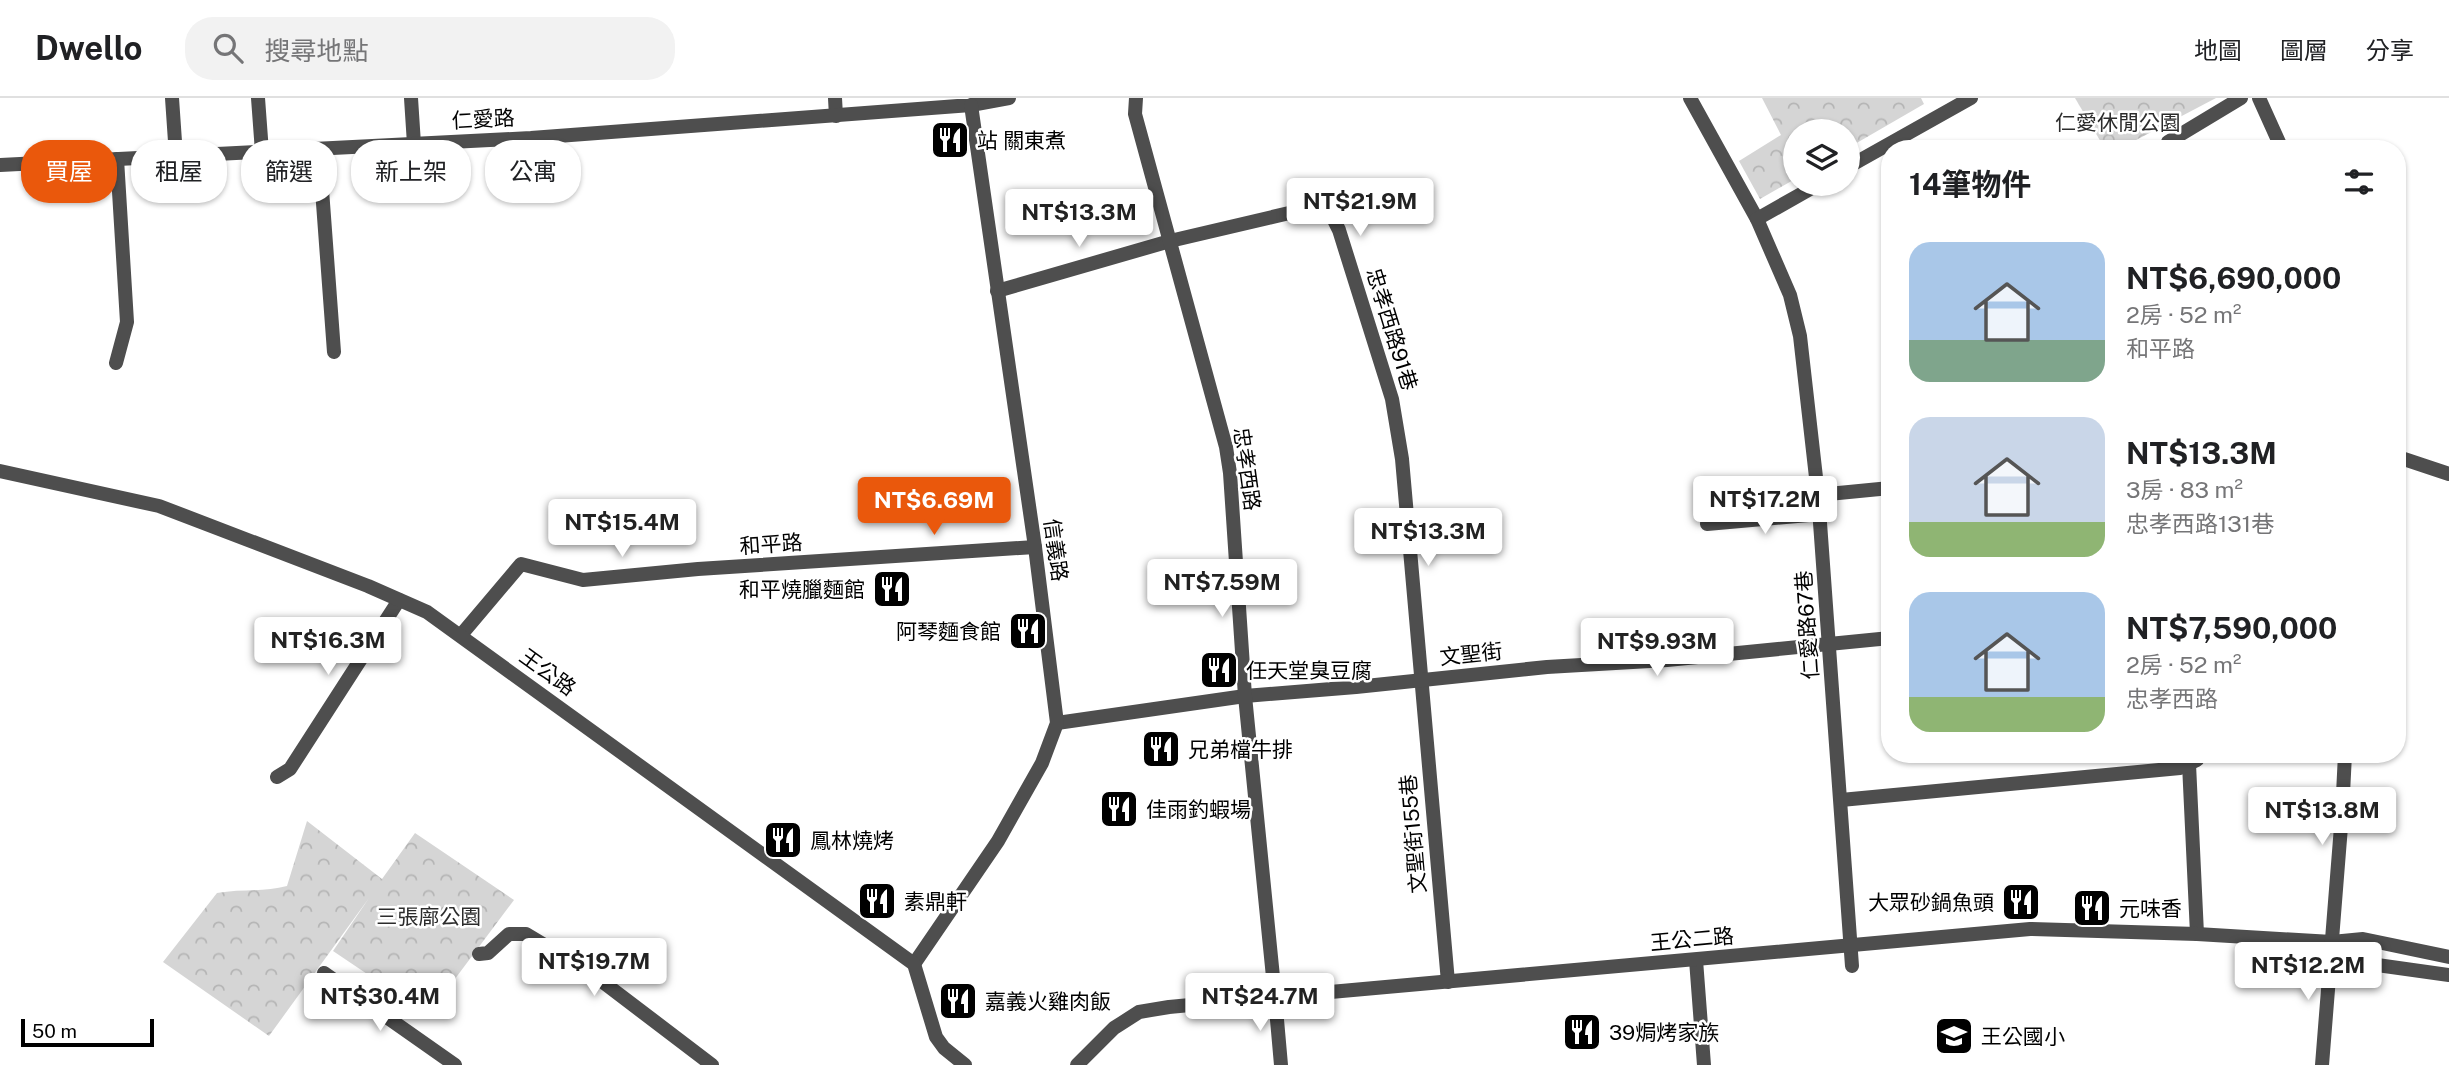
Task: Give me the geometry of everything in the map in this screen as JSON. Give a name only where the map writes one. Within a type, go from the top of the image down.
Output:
[{"type":"street","points":[[172,98],[175,140]]},
{"type":"street","points":[[258,98],[261,140]]},
{"type":"street","points":[[411,98],[414,140]]},
{"type":"street","points":[[835,98],[836,116]]},
{"type":"street","name":"仁愛路","points":[[471,141],[836,116],[971,105],[1009,98]]},
{"type":"street","name":"忠孝西路","points":[[1136,98],[1135,114],[1226,447],[1230,473],[1245,696],[1281,1065]]},
{"type":"street","name":"仁愛路67巷","points":[[1690,98],[1757,219],[1790,295],[1800,336],[1820,514],[1852,965]]},
{"type":"street","points":[[1896,140],[1971,98]]},
{"type":"street","points":[[2171,140],[2241,98]]},
{"type":"street","points":[[2259,98],[2278,140]]},
{"type":"street","name":"信義路","points":[[914,964],[999,841],[1042,763],[1057,723],[1035,547],[971,105]]},
{"type":"street","points":[[1860,160],[1881,148]]},
{"type":"street","name":"仁愛路","points":[[117,159],[131,158]]},
{"type":"street","points":[[116,363],[127,322],[117,159]]},
{"type":"street","name":"仁愛路","points":[[0,165],[21,164]]},
{"type":"street","points":[[1757,219],[1798,196]]},
{"type":"street","points":[[323,203],[334,352]]},
{"type":"street","name":"忠孝西路91巷","points":[[1170,241],[1315,207],[1329,210],[1339,230],[1392,399],[1402,458]]},
{"type":"street","points":[[997,291],[1170,241]]},
{"type":"street","name":"文聖街155巷","points":[[1402,458],[1448,982]]},
{"type":"street","points":[[2406,460],[2449,474]]},
{"type":"street","name":"王公路","points":[[0,471],[159,506],[428,612],[914,964]]},
{"type":"street","points":[[1818,495],[1881,489]]},
{"type":"street","points":[[1707,524],[1820,514]]},
{"type":"street","name":"和平路","points":[[461,635],[521,564],[583,580],[698,569],[1035,547]]},
{"type":"street","points":[[277,777],[290,769],[399,600]]},
{"type":"street","name":"文聖街","points":[[1057,723],[1245,696],[1881,639]]},
{"type":"street","points":[[1841,800],[2180,768],[2187,763]]},
{"type":"street","points":[[2193,763],[2197,934]]},
{"type":"street","points":[[2322,1065],[2345,763]]},
{"type":"street","name":"王公二路","points":[[1077,1065],[1114,1028],[1139,1013],[1169,1007],[2030,929],[2197,934],[2332,942],[2363,939],[2449,957]]},
{"type":"street","points":[[479,954],[488,953],[509,934],[526,934],[591,973],[712,1065]]},
{"type":"street","points":[[2332,942],[2363,963],[2449,975]]},
{"type":"street","points":[[1696,960],[1704,1065]]},
{"type":"street","points":[[914,964],[936,1037],[944,1048],[965,1065]]},
{"type":"street","points":[[324,973],[455,1065]]},
{"type":"green space","points":[[1762,98],[1921,98],[1924,104],[1860,141],[1860,119],[1783,119],[1783,186],[1760,199],[1739,161],[1781,135]]},
{"type":"green space","name":"仁愛休閒公園","points":[[2075,98],[2216,98],[2136,140],[2100,140]]},
{"type":"green space","name":"三張廍公園","points":[[307,821],[382,879],[415,833],[514,900],[428,1015],[333,951],[369,898],[269,1036],[163,962],[217,893],[287,886]]},
{"type":"place","name":"站 關東煮","points":[[950,140]]},
{"type":"place","name":"和平燒臘麵館","points":[[892,589]]},
{"type":"place","name":"阿琴麵食館","points":[[1028,631]]},
{"type":"place","name":"任天堂臭豆腐","points":[[1219,670]]},
{"type":"place","name":"兄弟檔牛排","points":[[1161,749]]},
{"type":"place","name":"佳雨釣蝦場","points":[[1119,809]]},
{"type":"place","name":"鳳林燒烤","points":[[783,840]]},
{"type":"place","name":"素鼎軒","points":[[877,901]]},
{"type":"place","name":"大眾砂鍋魚頭","points":[[2021,902]]},
{"type":"place","name":"元味香","points":[[2092,908]]},
{"type":"place","name":"嘉義火雞肉飯","points":[[958,1001]]},
{"type":"place","name":"39焗烤家族","points":[[1582,1032]]},
{"type":"place","name":"王公國小","points":[[1954,1036]]}]
